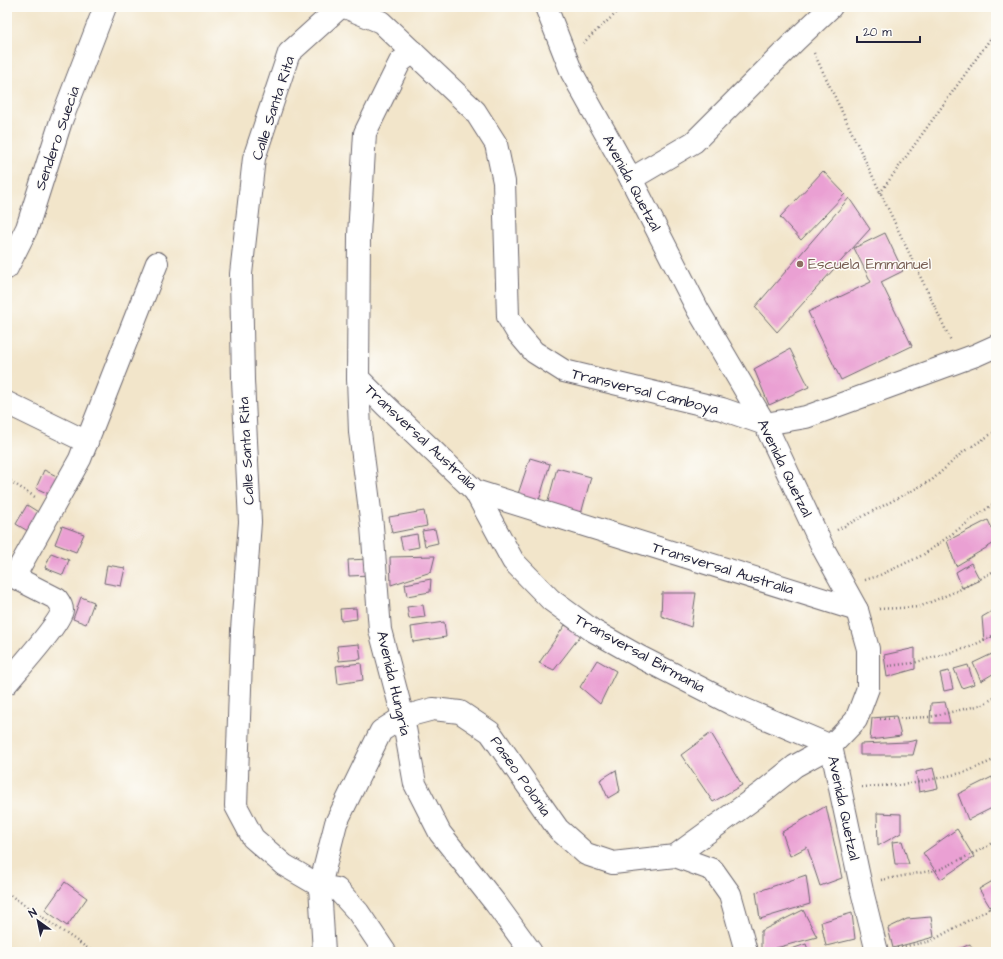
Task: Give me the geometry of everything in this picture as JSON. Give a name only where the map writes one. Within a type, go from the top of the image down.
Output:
[{"type":"street","name":"Sendero Suecia","points":[[7,268],[27,228],[61,121],[105,7]]},
{"type":"street","name":"Calle Santa Rita","points":[[340,7],[289,53],[254,158],[241,274],[243,380],[250,522],[242,630],[236,806],[253,838],[284,865],[320,886],[337,889],[358,912],[385,952]]},
{"type":"street","points":[[346,7],[382,22],[413,52]]},
{"type":"street","name":"Avenida Quetzal","points":[[546,7],[572,73],[631,179],[698,310],[765,424],[819,540],[857,610],[868,649],[868,688],[856,720],[831,746],[860,883],[877,952]]},
{"type":"street","points":[[631,179],[694,142],[830,7]]},
{"type":"street","name":"Transversal Australia","points":[[413,52],[400,62],[365,133],[359,235],[358,378],[475,492],[857,610]]},
{"type":"street","name":"Transversal Camboya","points":[[413,52],[476,111],[496,144],[504,182],[508,316],[517,332],[534,352],[564,371],[722,409],[765,424]]},
{"type":"street","points":[[7,683],[52,629],[62,612],[61,605],[57,599],[14,577],[80,459],[157,264]]},
{"type":"street","points":[[765,424],[806,417],[961,361],[996,346]]},
{"type":"street","name":"Avenida Hungría","points":[[358,378],[360,432],[372,526],[380,630],[403,717],[415,784],[440,833],[496,904],[531,952]]},
{"type":"street","points":[[7,403],[87,442]]},
{"type":"street","name":"Transversal Birmania","points":[[475,492],[513,561],[551,600],[592,630],[732,704],[831,746]]},
{"type":"street","name":"Paseo Polonia","points":[[324,952],[320,886],[336,823],[381,731],[403,717],[433,709],[460,712],[490,732],[558,829],[586,854],[613,863],[675,856],[796,766],[831,746]]},
{"type":"street","points":[[675,856],[713,870],[730,894],[741,949]]},
{"type":"path","points":[[566,58],[622,7]]},
{"type":"path","points":[[880,193],[996,31]]},
{"type":"path","points":[[804,32],[961,361]]},
{"type":"path","points":[[819,540],[932,480],[963,452],[996,431]]},
{"type":"path","points":[[7,480],[53,508]]},
{"type":"path","points":[[844,587],[878,576],[923,556],[996,502]]},
{"type":"path","points":[[857,610],[919,607],[959,590],[996,570]]},
{"type":"path","points":[[868,667],[914,663],[970,647],[996,634]]},
{"type":"path","points":[[856,720],[930,716],[981,705],[996,697]]},
{"type":"path","points":[[840,788],[910,784],[966,772],[996,759]]},
{"type":"path","points":[[860,883],[941,869],[996,840]]},
{"type":"path","points":[[7,893],[93,952]]},
{"type":"path","points":[[877,952],[931,941],[996,904]]},
{"type":"path","points":[[990,908],[996,920]]},
{"type":"building","points":[[823,171],[845,194],[801,240],[780,217]]},
{"type":"building","points":[[849,198],[870,229],[777,332],[755,307]]},
{"type":"building","points":[[885,233],[903,271],[881,282],[912,346],[841,380],[808,312],[871,282],[854,248]]},
{"type":"building","points":[[790,349],[809,387],[769,405],[754,369]]},
{"type":"building","points":[[530,458],[550,464],[537,507],[516,500]]},
{"type":"building","points":[[557,468],[591,477],[580,518],[546,509]]},
{"type":"building","points":[[44,470],[63,479],[55,497],[36,488]]},
{"type":"building","points":[[27,505],[43,515],[31,533],[16,524]]},
{"type":"building","points":[[424,511],[427,526],[392,533],[389,517]]},
{"type":"building","points":[[988,520],[996,537],[996,542],[956,566],[947,541]]},
{"type":"building","points":[[62,526],[84,534],[76,552],[55,544]]},
{"type":"building","points":[[435,529],[438,543],[425,546],[422,531]]},
{"type":"building","points":[[417,534],[419,547],[403,550],[400,537]]},
{"type":"building","points":[[51,553],[69,560],[63,575],[45,568]]},
{"type":"building","points":[[435,556],[431,572],[391,585],[390,557]]},
{"type":"building","points":[[369,559],[371,575],[349,576],[348,560]]},
{"type":"building","points":[[971,563],[980,580],[962,588],[956,572]]},
{"type":"building","points":[[107,565],[125,568],[121,586],[104,583]]},
{"type":"building","points":[[431,579],[430,592],[407,596],[405,584]]},
{"type":"building","points":[[662,593],[696,593],[691,627],[661,616]]},
{"type":"building","points":[[81,597],[94,602],[86,624],[73,619]]},
{"type":"building","points":[[423,605],[425,617],[409,619],[407,607]]},
{"type":"building","points":[[356,608],[357,619],[341,621],[340,609]]},
{"type":"building","points":[[994,610],[996,612],[996,635],[984,641],[982,617]]},
{"type":"building","points":[[444,622],[446,637],[413,642],[411,627]]},
{"type":"building","points":[[565,625],[581,635],[554,670],[539,663]]},
{"type":"building","points":[[359,644],[361,659],[339,661],[337,646]]},
{"type":"building","points":[[915,648],[915,669],[887,677],[884,655]]},
{"type":"building","points":[[992,654],[996,664],[996,672],[981,681],[973,663]]},
{"type":"building","points":[[597,660],[616,671],[600,704],[580,687]]},
{"type":"building","points":[[361,663],[363,680],[338,684],[336,666]]},
{"type":"building","points":[[968,665],[974,684],[962,688],[954,669]]},
{"type":"building","points":[[949,671],[953,689],[944,691],[940,673]]},
{"type":"building","points":[[945,702],[950,723],[930,723],[931,703]]},
{"type":"building","points":[[896,716],[901,736],[870,740],[872,718]]},
{"type":"building","points":[[711,733],[742,785],[713,802],[681,755]]},
{"type":"building","points":[[917,740],[913,755],[860,755],[860,744],[907,742]]},
{"type":"building","points":[[933,768],[938,788],[919,792],[916,772]]},
{"type":"building","points":[[616,770],[620,791],[608,798],[600,780]]},
{"type":"building","points":[[992,777],[996,788],[996,806],[968,820],[958,794]]},
{"type":"building","points":[[826,806],[842,878],[820,886],[807,847],[790,856],[782,832]]},
{"type":"building","points":[[877,813],[901,814],[901,833],[878,846]]},
{"type":"building","points":[[957,829],[974,857],[941,879],[923,853]]},
{"type":"building","points":[[902,841],[909,864],[895,864],[892,842]]},
{"type":"building","points":[[806,875],[810,904],[760,919],[756,892]]},
{"type":"building","points":[[996,879],[996,903],[990,907],[979,889]]},
{"type":"building","points":[[65,882],[87,898],[67,926],[45,910]]},
{"type":"building","points":[[803,910],[817,937],[761,952],[761,931]]},
{"type":"building","points":[[852,913],[855,939],[826,946],[821,922]]},
{"type":"building","points":[[931,917],[934,937],[893,948],[888,928],[907,919]]},
{"type":"building","points":[[806,944],[809,952],[783,952]]},
{"type":"building","points":[[970,944],[974,952],[955,952],[955,951]]},
{"type":"place","name":"Escuela Emmanuel","points":[[800,264]]}]
